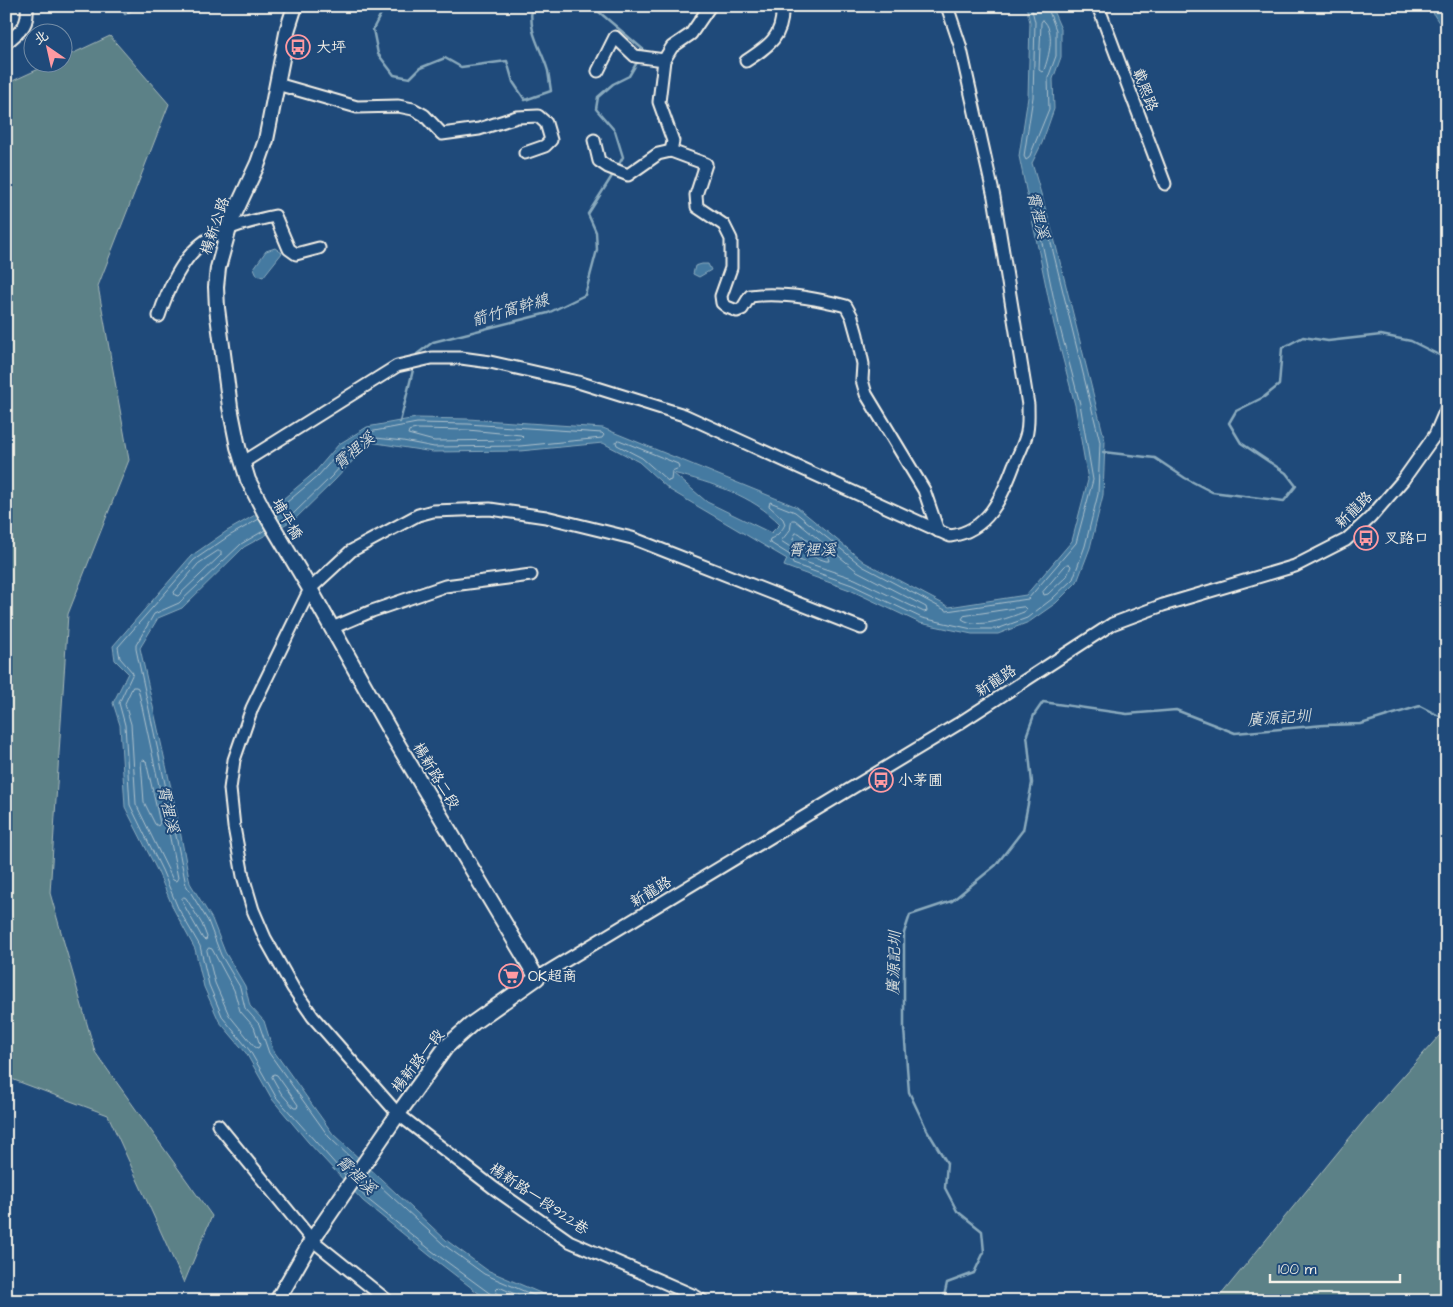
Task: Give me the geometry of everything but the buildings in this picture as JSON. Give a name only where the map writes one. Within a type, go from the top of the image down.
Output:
[{"type":"main road","name":"楊新公路","points":[[242,463],[230,407],[217,308],[216,287],[218,268],[227,230],[258,163],[266,140],[288,28],[295,6]]},
{"type":"main road","name":"埔平橋","points":[[242,463],[256,497],[310,589]]},
{"type":"main road","name":"楊新路二段","points":[[310,589],[391,733],[537,978]]},
{"type":"main road","name":"楊新路一段","points":[[312,1240],[446,1047],[473,1022],[537,978]]},
{"type":"main road","points":[[277,1301],[312,1240]]},
{"type":"street","points":[[6,43],[25,27],[27,6]]},
{"type":"street","points":[[746,61],[765,48],[780,30],[782,6]]},
{"type":"street","points":[[242,463],[397,366],[432,358],[461,358],[490,362],[578,382],[684,416],[950,536],[964,534],[981,523],[993,510],[1006,486],[1027,435],[1028,405],[994,197],[960,45],[947,6]]},
{"type":"street","name":"載熙路","points":[[1098,6],[1165,184]]},
{"type":"street","points":[[671,151],[673,141],[659,102],[664,60],[672,47],[691,34],[705,8]]},
{"type":"street","points":[[598,71],[615,38],[635,56],[664,60]]},
{"type":"street","points":[[277,84],[357,107],[398,106],[413,109],[424,115],[442,134],[479,129],[517,116],[538,116],[546,123],[551,140],[545,146],[526,152]]},
{"type":"street","points":[[594,140],[599,161],[628,175],[658,154],[671,151],[706,164],[696,195],[697,207],[724,224],[730,238],[731,268],[721,296],[722,302],[727,307],[737,311],[742,309],[750,296],[770,294],[846,306],[852,317],[857,335],[863,364],[862,380],[866,394],[924,490],[938,531]]},
{"type":"street","points":[[159,316],[173,280],[198,246],[207,239],[227,230],[252,221],[275,216],[289,249],[296,254],[319,248]]},
{"type":"street","name":"新龍路","points":[[537,978],[958,724],[1112,624],[1163,605],[1295,566],[1346,540],[1370,518],[1403,480],[1435,435],[1447,407]]},
{"type":"street","points":[[310,589],[352,551],[418,515],[433,511],[490,508],[546,517],[632,538],[861,628]]},
{"type":"street","points":[[332,628],[372,611],[445,586],[531,575]]},
{"type":"street","name":"楊新路一段922巷","points":[[310,589],[252,708],[234,760],[230,789],[234,827],[243,876],[252,910],[288,980],[313,1016],[398,1114],[495,1189],[569,1241],[704,1301]]},
{"type":"street","points":[[218,1125],[312,1240],[388,1301]]},
{"type":"green space","points":[[110,36],[169,104],[98,286],[129,460],[68,614],[50,893],[95,1052],[212,1216],[184,1283],[108,1115],[6,1077],[6,84],[32,72],[72,72],[72,54]]},
{"type":"green space","points":[[1447,1027],[1447,1301],[1216,1301],[1366,1118]]},
{"type":"water","name":"霄裡溪","points":[[1026,6],[1051,6],[1061,29],[1061,57],[1053,79],[1054,109],[1042,143],[1032,163],[1054,238],[1105,441],[1103,495],[1090,548],[1077,582],[1056,603],[1029,622],[998,634],[972,634],[920,623],[850,590],[784,566],[787,559],[670,490],[639,462],[603,443],[520,451],[433,452],[370,442],[295,519],[244,547],[182,608],[158,618],[140,648],[190,883],[212,919],[225,952],[245,986],[250,1006],[264,1021],[273,1050],[333,1134],[446,1240],[487,1270],[559,1301],[492,1301],[477,1292],[429,1255],[363,1201],[308,1142],[272,1099],[246,1053],[219,1021],[204,987],[195,949],[174,910],[158,872],[125,807],[120,725],[113,703],[128,673],[115,660],[113,646],[191,556],[227,531],[283,499],[315,472],[339,444],[367,427],[416,418],[468,419],[603,428],[797,507],[864,562],[949,607],[1026,595],[1072,541],[1088,480],[1075,405],[1054,325],[1019,156],[1028,97],[1030,22]],"holes":[[[673,473],[731,491],[757,505],[780,524],[771,533],[707,502]]]},
{"type":"water","points":[[1431,6],[1447,6],[1447,35],[1434,15]]},
{"type":"water","points":[[275,248],[282,253],[263,277],[257,275],[254,268],[266,251]]},
{"type":"water","points":[[708,264],[711,270],[699,277],[693,274],[695,266]]},
{"type":"waterway","name":"箭竹窩幹線","points":[[121,6],[125,14],[138,6]]},
{"type":"waterway","name":"箭竹窩幹線","points":[[385,6],[373,29],[378,54],[394,75],[410,78],[420,68],[445,58],[461,67],[507,61],[513,82],[525,100],[551,91],[548,71],[533,33],[532,6]]},
{"type":"waterway","name":"箭竹窩幹線","points":[[592,6],[645,51],[642,54]]},
{"type":"waterway","name":"箭竹窩幹線","points":[[618,166],[623,157],[615,131],[596,109],[598,97],[613,84],[629,76],[639,59]]},
{"type":"waterway","name":"箭竹窩幹線","points":[[417,354],[433,342],[548,313],[585,295],[597,250],[596,232],[588,214],[614,173]]},
{"type":"waterway","points":[[1103,452],[1155,458],[1185,478],[1212,492],[1284,501],[1296,486],[1286,473],[1241,443],[1229,423],[1236,411],[1264,397],[1279,385],[1282,348],[1303,337],[1328,341],[1381,335],[1411,341],[1443,357]]},
{"type":"waterway","name":"箭竹窩幹線","points":[[400,422],[413,370]]},
{"type":"waterway","name":"廣源記圳","points":[[943,1301],[947,1283],[974,1273],[984,1252],[982,1231],[957,1211],[945,1188],[947,1163],[927,1130],[909,1092],[904,1029],[904,933],[910,915],[952,901],[996,865],[1023,830],[1032,783],[1027,734],[1034,715],[1043,702],[1127,714],[1176,710],[1235,733],[1324,725],[1361,724],[1420,706],[1447,720]]},
{"type":"place","name":"大坪","points":[[298,47]]},
{"type":"place","name":"叉路口","points":[[1366,538]]},
{"type":"place","name":"小茅圃","points":[[881,780]]},
{"type":"place","name":"OK超商","points":[[511,976]]}]
